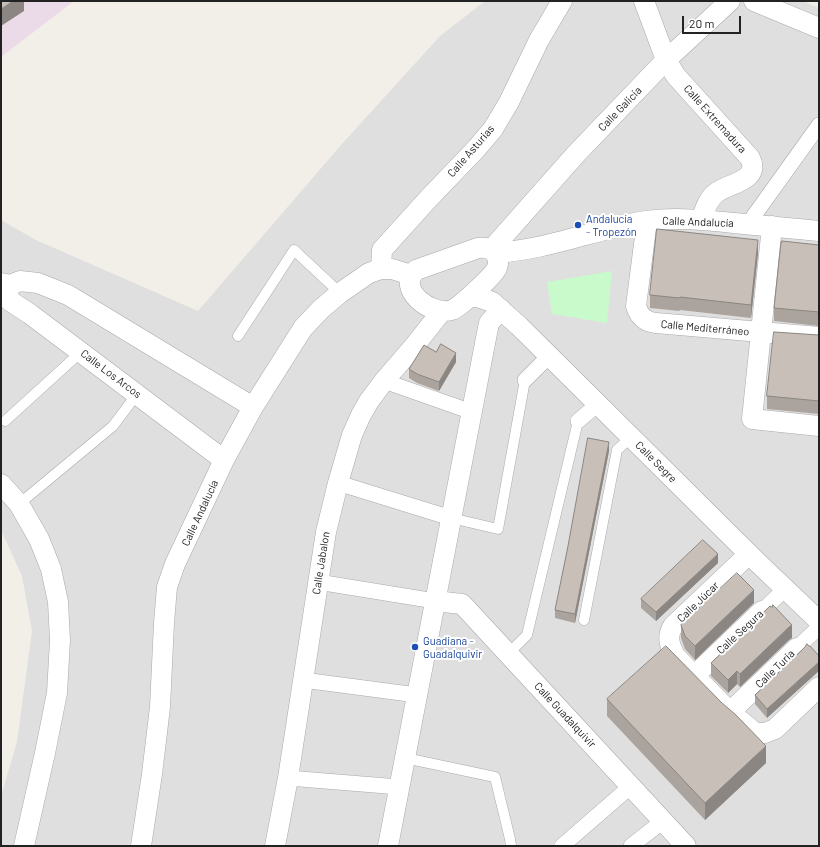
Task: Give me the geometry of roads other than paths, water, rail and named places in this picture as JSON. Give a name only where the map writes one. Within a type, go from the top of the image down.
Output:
[{"type":"street","name":"Calle Asturias","points":[[381,269],[382,250],[428,198],[476,149],[493,128],[508,102],[539,40],[562,1]]},
{"type":"street","name":"Calle Extremadura","points":[[644,1],[666,60],[676,76],[750,158],[752,163],[752,171],[747,178],[726,187],[715,194],[707,203],[701,220]]},
{"type":"street","name":"Calle Galicia","points":[[492,263],[516,222],[576,154],[666,60],[730,1]]},
{"type":"street","points":[[754,1],[819,28]]},
{"type":"street","points":[[748,224],[819,125]]},
{"type":"street","name":"Calle Andalucía","points":[[492,263],[515,257],[528,250],[647,221],[670,219],[701,220],[819,231]]},
{"type":"street","name":"Calle Mediterráneo","points":[[647,221],[637,300],[638,311],[645,320],[656,323],[819,338]]},
{"type":"street","points":[[516,222],[513,229],[515,243],[518,248],[528,250]]},
{"type":"street","points":[[772,226],[752,419],[819,426]]},
{"type":"street","points":[[388,846],[489,323],[496,306],[487,292],[486,286],[492,263],[483,248],[478,248],[420,268],[411,275],[409,282],[418,299],[427,306],[442,311],[450,310],[458,307],[469,297],[492,263]]},
{"type":"street","points":[[381,269],[392,269],[411,275]]},
{"type":"street","name":"Calle Andalucía","points":[[141,846],[160,707],[167,587],[175,564],[224,460],[253,407],[303,328],[321,309],[340,293],[369,273],[381,269]]},
{"type":"street","name":"Calle Los Arcos","points":[[224,460],[30,314],[10,302],[6,284],[20,281],[38,283],[68,295],[253,407]]},
{"type":"street","name":"Calle Segre","points":[[469,297],[478,297],[496,306],[519,326],[748,554],[819,621]]},
{"type":"street","name":"Calle Jabalon","points":[[275,846],[288,778],[326,532],[352,435],[369,401],[442,311]]},
{"type":"street","points":[[524,380],[550,356]]},
{"type":"street","points":[[384,381],[472,412]]},
{"type":"street","points":[[578,421],[598,404]]},
{"type":"street","points":[[338,483],[451,518]]},
{"type":"street","points":[[1,484],[19,504],[40,539],[51,569],[58,602],[60,640],[57,693],[24,846]]},
{"type":"street","name":"Calle Júcar","points":[[748,554],[670,630],[670,644],[676,656],[730,712],[753,731],[758,733],[765,733],[775,729],[819,687]]},
{"type":"street","points":[[318,582],[435,601]]},
{"type":"street","name":"Calle Segura","points":[[695,675],[785,589]]},
{"type":"street","name":"Calle Guadalquivir","points":[[435,601],[462,604],[686,846]]},
{"type":"street","name":"Calle Turia","points":[[730,712],[819,627]]},
{"type":"street","points":[[303,680],[417,695]]},
{"type":"street","points":[[288,778],[399,787]]},
{"type":"street","points":[[562,846],[631,786]]},
{"type":"street","points":[[631,846],[662,820]]},
{"type":"lane","points":[[238,336],[294,250],[340,293]]},
{"type":"lane","points":[[5,421],[81,352]]},
{"type":"lane","points":[[451,518],[498,529],[524,380]]},
{"type":"lane","points":[[19,504],[113,426],[137,394]]},
{"type":"lane","points":[[508,654],[527,635],[578,421]]},
{"type":"lane","points":[[584,620],[617,450],[631,437]]},
{"type":"lane","points":[[405,758],[494,777],[511,846]]},
{"type":"place","name":"Andalucía - Tropezón","points":[[578,225]]},
{"type":"place","name":"Guadiana - Guadalquivir","points":[[415,647]]}]
